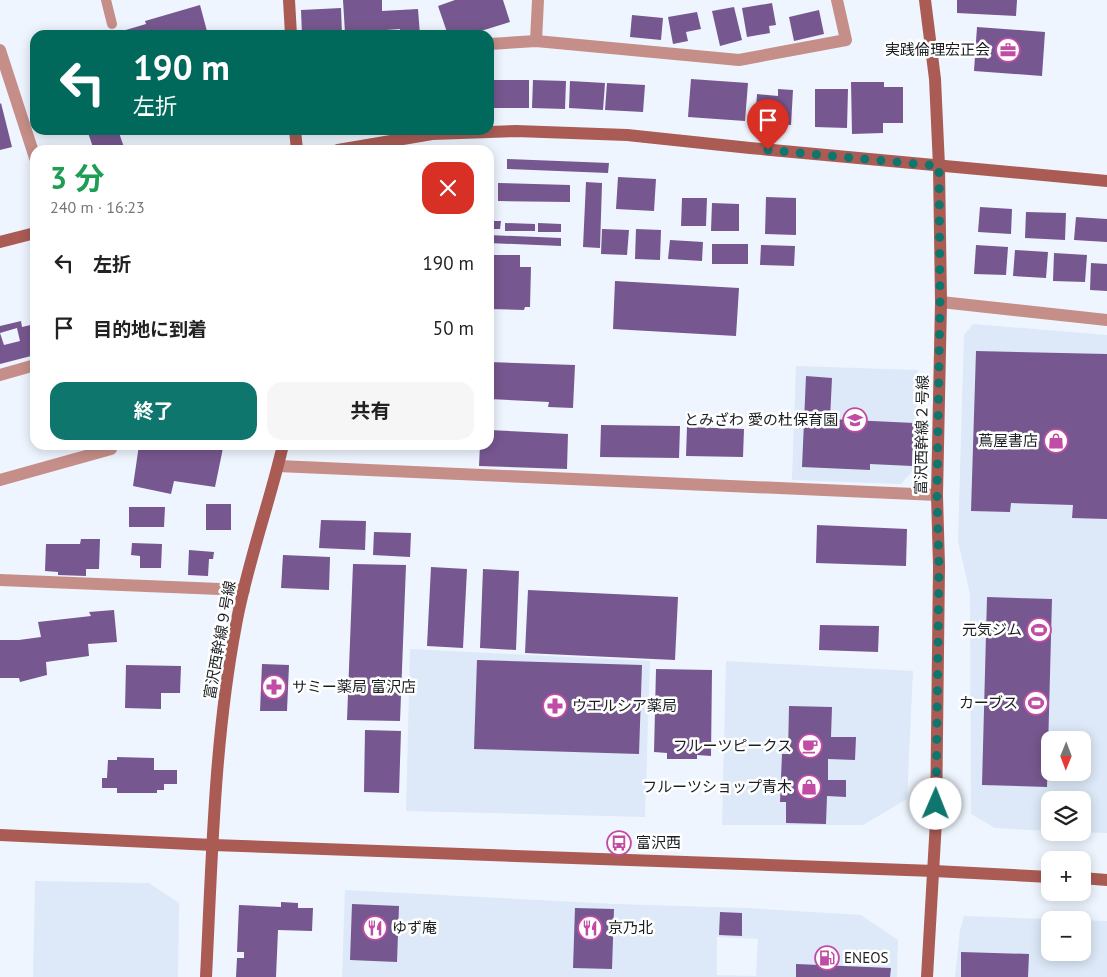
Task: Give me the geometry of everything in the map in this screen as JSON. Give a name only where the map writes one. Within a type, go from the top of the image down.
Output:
[{"type":"street","points":[[288,0],[291,30]]},
{"type":"street","points":[[536,41],[538,0]]},
{"type":"street","points":[[494,44],[536,41],[740,60],[846,40],[837,0]]},
{"type":"street","name":"富沢西幹線２号線","points":[[925,0],[935,79],[939,166],[940,302],[937,495],[939,566],[936,821],[927,977]]},
{"type":"street","points":[[0,50],[31,145]]},
{"type":"street","points":[[494,132],[627,135],[1107,181]]},
{"type":"street","points":[[367,145],[426,135]]},
{"type":"street","points":[[0,242],[30,234]]},
{"type":"street","points":[[940,302],[1107,320]]},
{"type":"street","points":[[0,375],[30,366]]},
{"type":"street","points":[[0,480],[107,450]]},
{"type":"street","name":"富沢西幹線９号線","points":[[206,977],[218,756],[227,677],[244,590],[282,450]]},
{"type":"street","points":[[278,466],[937,495]]},
{"type":"street","points":[[0,580],[244,590]]},
{"type":"street","points":[[0,835],[213,845],[1041,877]]},
{"type":"street","points":[[1091,879],[1107,880]]},
{"type":"lane","points":[[106,0],[112,24]]},
{"type":"shaded area","points":[[973,324],[1107,335],[1107,833],[1091,832],[1091,791],[1041,791],[1041,831],[995,828],[971,814],[970,594],[958,541],[964,335]]},
{"type":"shaded area","name":"とみざわ 愛の杜保育園","points":[[796,366],[918,370],[914,469],[901,484],[792,480]]},
{"type":"shaded area","points":[[410,649],[650,661],[645,817],[406,811]]},
{"type":"shaded area","points":[[726,661],[913,671],[907,799],[863,825],[722,825]]},
{"type":"shaded area","points":[[35,881],[149,883],[179,903],[178,977],[33,977]]},
{"type":"shaded area","points":[[345,890],[861,915],[898,940],[897,977],[342,977]],"holes":[[[717,937],[758,939],[756,976],[717,975]]]},
{"type":"shaded area","points":[[964,916],[1041,919],[1041,961],[1091,961],[1091,920],[1107,921],[1107,977],[955,977],[960,930]]},
{"type":"building","points":[[343,0],[382,0],[382,11],[418,9],[420,30],[345,30]]},
{"type":"building","points":[[455,0],[503,0],[510,22],[484,30],[446,30],[438,6]]},
{"type":"building","points":[[957,0],[1017,0],[1016,16],[957,13]]},
{"type":"building","points":[[772,3],[776,25],[769,26],[770,33],[747,37],[742,8]]},
{"type":"building","points":[[200,5],[207,30],[126,30],[146,24],[145,21]]},
{"type":"building","points":[[734,7],[742,40],[720,46],[712,11]]},
{"type":"building","points":[[341,8],[342,30],[302,30],[301,10]]},
{"type":"building","points":[[819,10],[824,34],[794,41],[789,17]]},
{"type":"building","points":[[697,12],[701,29],[686,32],[688,41],[673,44],[668,17]]},
{"type":"building","points":[[632,15],[663,18],[661,40],[630,37]]},
{"type":"building","points":[[977,27],[1045,32],[1042,76],[974,71]]},
{"type":"building","points":[[691,79],[748,83],[745,121],[688,117]]},
{"type":"building","points":[[494,80],[529,80],[529,108],[494,108]]},
{"type":"building","points":[[533,80],[566,81],[565,109],[532,108]]},
{"type":"building","points":[[570,81],[605,83],[603,110],[569,108]]},
{"type":"building","points":[[851,82],[884,82],[884,87],[903,87],[903,123],[883,123],[883,133],[852,134]]},
{"type":"building","points":[[607,83],[645,85],[643,112],[605,110]]},
{"type":"building","points":[[778,89],[793,90],[791,125],[755,123],[757,94],[778,96]]},
{"type":"building","points":[[815,89],[848,89],[847,128],[815,127]]},
{"type":"building","points":[[0,104],[12,147],[0,150]]},
{"type":"building","points":[[89,135],[120,135],[123,145],[92,145]]},
{"type":"building","points":[[507,159],[609,163],[608,173],[507,169]]},
{"type":"building","points":[[618,177],[656,179],[654,211],[616,209]]},
{"type":"building","points":[[586,182],[602,183],[600,248],[583,247]]},
{"type":"building","points":[[498,183],[570,185],[570,202],[498,201]]},
{"type":"building","points":[[766,197],[796,198],[796,235],[765,234]]},
{"type":"building","points":[[682,198],[707,198],[706,226],[681,226]]},
{"type":"building","points":[[712,203],[739,204],[739,231],[711,231]]},
{"type":"building","points":[[980,207],[1012,209],[1011,234],[978,232]]},
{"type":"building","points":[[1026,212],[1066,213],[1065,240],[1025,238]]},
{"type":"building","points":[[1076,217],[1107,219],[1107,242],[1074,240]]},
{"type":"building","points":[[494,221],[501,221],[500,229],[494,229]]},
{"type":"building","points":[[505,223],[535,224],[535,231],[505,231]]},
{"type":"building","points":[[538,223],[561,224],[561,232],[538,232]]},
{"type":"building","points":[[602,229],[629,230],[627,255],[601,254]]},
{"type":"building","points":[[636,229],[661,230],[660,260],[635,259]]},
{"type":"building","points":[[494,235],[561,238],[561,246],[494,243]]},
{"type":"building","points":[[670,240],[703,242],[702,261],[668,259]]},
{"type":"building","points":[[712,244],[748,244],[748,264],[712,264]]},
{"type":"building","points":[[761,245],[795,246],[794,266],[760,265]]},
{"type":"building","points":[[976,245],[1008,247],[1006,275],[974,274]]},
{"type":"building","points":[[1015,250],[1048,252],[1046,278],[1013,276]]},
{"type":"building","points":[[1054,253],[1087,255],[1085,282],[1053,281]]},
{"type":"building","points":[[494,255],[520,255],[520,267],[531,267],[530,307],[525,307],[524,310],[494,309]]},
{"type":"building","points":[[1091,263],[1107,264],[1107,291],[1090,290]]},
{"type":"building","points":[[615,281],[739,288],[736,336],[613,329]]},
{"type":"building","points":[[21,321],[22,327],[30,325],[30,356],[0,364],[0,326]],"holes":[[[17,328],[20,341],[4,345],[0,333]]]},
{"type":"building","points":[[976,351],[1107,354],[1107,519],[1072,518],[1073,505],[1011,503],[1010,512],[971,511]]},
{"type":"building","points":[[494,362],[575,365],[573,408],[548,407],[549,402],[494,399]]},
{"type":"building","points":[[806,376],[832,378],[830,419],[914,423],[912,466],[870,464],[870,470],[802,467]]},
{"type":"building","points":[[601,425],[680,426],[679,458],[600,457]]},
{"type":"building","points":[[687,427],[744,429],[743,457],[686,456]]},
{"type":"building","points":[[494,430],[568,434],[567,469],[479,466],[480,450],[494,450]]},
{"type":"building","points":[[138,450],[223,450],[215,487],[174,481],[171,494],[133,486]]},
{"type":"building","points":[[206,504],[231,504],[231,530],[206,530]]},
{"type":"building","points":[[129,507],[165,507],[164,527],[129,527]]},
{"type":"building","points":[[321,520],[366,521],[365,550],[319,548]]},
{"type":"building","points":[[817,525],[907,529],[906,566],[816,563]]},
{"type":"building","points":[[374,532],[411,533],[410,557],[373,555]]},
{"type":"building","points":[[81,539],[100,539],[99,569],[86,569],[86,576],[58,575],[58,572],[45,571],[46,544],[80,544]]},
{"type":"building","points":[[132,543],[162,544],[161,568],[140,568],[140,556],[131,555]]},
{"type":"building","points":[[189,550],[214,552],[213,559],[209,559],[208,576],[188,575]]},
{"type":"building","points":[[283,555],[330,557],[329,590],[281,588]]},
{"type":"building","points":[[353,564],[406,565],[400,721],[347,720]]},
{"type":"building","points":[[431,567],[467,569],[463,648],[427,646]]},
{"type":"building","points":[[483,569],[519,571],[516,650],[480,648]]},
{"type":"building","points":[[528,590],[678,597],[675,660],[525,653]]},
{"type":"building","points":[[987,597],[1052,599],[1048,731],[1041,731],[1041,781],[1047,781],[1047,787],[982,785]]},
{"type":"building","points":[[114,610],[117,642],[88,644],[89,656],[46,662],[47,675],[20,682],[19,678],[0,678],[0,640],[41,637],[38,622],[91,616],[89,612]]},
{"type":"building","points":[[820,625],[879,626],[878,652],[819,650]]},
{"type":"building","points":[[477,660],[642,665],[639,754],[474,749]]},
{"type":"building","points":[[262,664],[289,665],[287,711],[260,711]]},
{"type":"building","points":[[126,665],[181,666],[180,693],[161,693],[161,709],[125,708]]},
{"type":"building","points":[[656,669],[712,670],[711,756],[697,755],[697,759],[667,759],[667,753],[654,752]]},
{"type":"building","points":[[789,706],[832,707],[831,737],[856,737],[855,760],[828,759],[828,780],[846,780],[846,797],[827,796],[826,824],[786,823],[786,802],[780,802],[782,754],[788,754]]},
{"type":"building","points":[[365,730],[401,731],[399,793],[364,792]]},
{"type":"building","points":[[117,757],[154,758],[154,770],[177,770],[177,784],[164,784],[164,790],[157,790],[157,793],[117,793],[117,788],[102,788],[102,778],[107,778],[108,760],[117,760]]},
{"type":"building","points":[[281,902],[298,903],[298,908],[313,908],[312,931],[278,930],[276,977],[236,977],[237,958],[244,958],[244,952],[237,952],[239,905],[281,907]]},
{"type":"building","points":[[352,904],[399,906],[397,962],[350,960]]},
{"type":"building","points":[[575,908],[614,909],[612,969],[573,968]]},
{"type":"building","points":[[720,912],[742,913],[742,936],[719,935]]},
{"type":"building","points":[[961,952],[1029,954],[1028,977],[961,977]]},
{"type":"building","points":[[796,964],[891,968],[890,977],[796,977]]},
{"type":"place","name":"実践倫理宏正会","points":[[1008,50]]},
{"type":"place","name":"とみざわ 愛の杜保育園","points":[[855,420]]},
{"type":"place","name":"蔦屋書店","points":[[1056,441]]},
{"type":"place","name":"元気ジム","points":[[1039,630]]},
{"type":"place","name":"サミー薬局 富沢店","points":[[274,687]]},
{"type":"place","name":"カーブス","points":[[1036,703]]},
{"type":"place","name":"ウエルシア薬局","points":[[555,706]]},
{"type":"place","name":"フルーツピークス","points":[[810,746]]},
{"type":"place","name":"フルーツショップ青木","points":[[809,787]]},
{"type":"place","name":"富沢西","points":[[619,843]]},
{"type":"place","name":"ゆず庵","points":[[375,928]]},
{"type":"place","name":"京乃北","points":[[590,928]]},
{"type":"place","name":"ENEOS","points":[[827,958]]},
{"type":"route","points":[[768,150],[939,166],[940,302],[937,495],[939,566],[936,804]]}]
